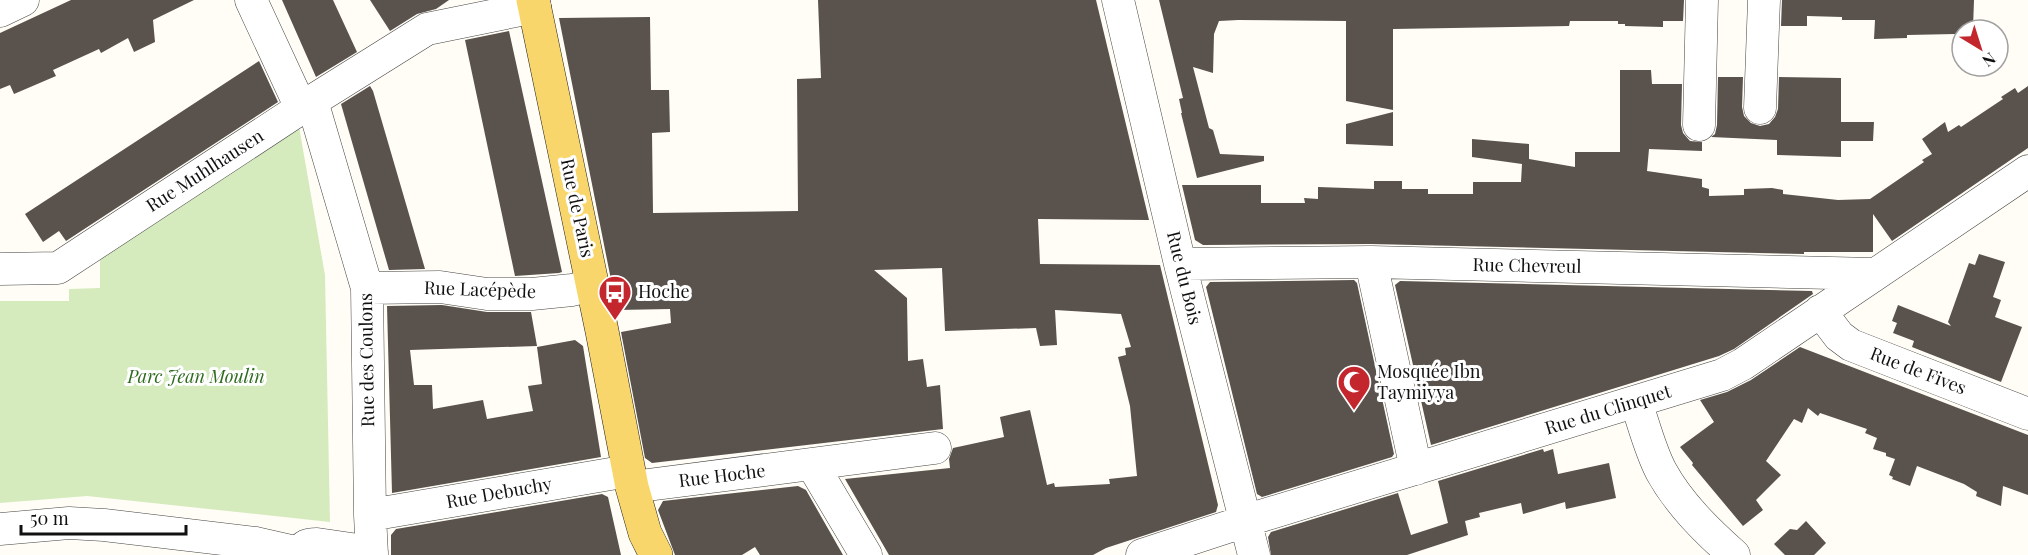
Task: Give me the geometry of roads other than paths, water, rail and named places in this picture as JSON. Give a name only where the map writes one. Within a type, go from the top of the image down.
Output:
[{"type":"main road","name":"Rue de Paris","points":[[534,3],[593,285],[630,479],[643,525],[656,555]]},
{"type":"street","points":[[0,11],[23,0]]},
{"type":"street","points":[[251,0],[306,105]]},
{"type":"street","name":"Rue du Bois","points":[[1118,0],[1180,264],[1254,555]]},
{"type":"street","points":[[1700,125],[1702,0]]},
{"type":"street","points":[[1760,108],[1764,0]]},
{"type":"street","name":"Rue Muhlhausen","points":[[0,269],[58,268],[306,105],[427,29],[534,3]]},
{"type":"street","name":"Rue des Coulons","points":[[306,105],[367,288],[372,554]]},
{"type":"street","name":"Rue du Clinquet","points":[[1142,555],[1734,370],[2028,171]]},
{"type":"street","points":[[1371,262],[1416,469]]},
{"type":"street","name":"Rue Chevreul","points":[[1180,264],[1371,262],[1874,274]]},
{"type":"street","name":"Rue Lacépède","points":[[367,288],[440,287],[487,294],[532,294],[572,290],[593,285]]},
{"type":"street","name":"Rue de Fives","points":[[1820,311],[1839,336],[1851,345],[2028,414]]},
{"type":"street","points":[[1636,402],[1653,452],[1666,480],[1693,514],[1734,555]]},
{"type":"street","name":"Rue Hoche","points":[[630,479],[812,464],[935,448]]},
{"type":"street","points":[[812,464],[866,555]]},
{"type":"street","name":"Rue Debuchy","points":[[370,515],[630,479]]},
{"type":"street","points":[[0,529],[69,523],[104,525],[256,543],[305,554],[303,547],[317,544],[372,554]]},
{"type":"place","name":"Hoche","points":[[615,321]]},
{"type":"place","name":"Mosquée Ibn Taymiyya","points":[[1354,411]]},
{"type":"park label","name":"Parc Jean Moulin","points":[[196,377]]}]
